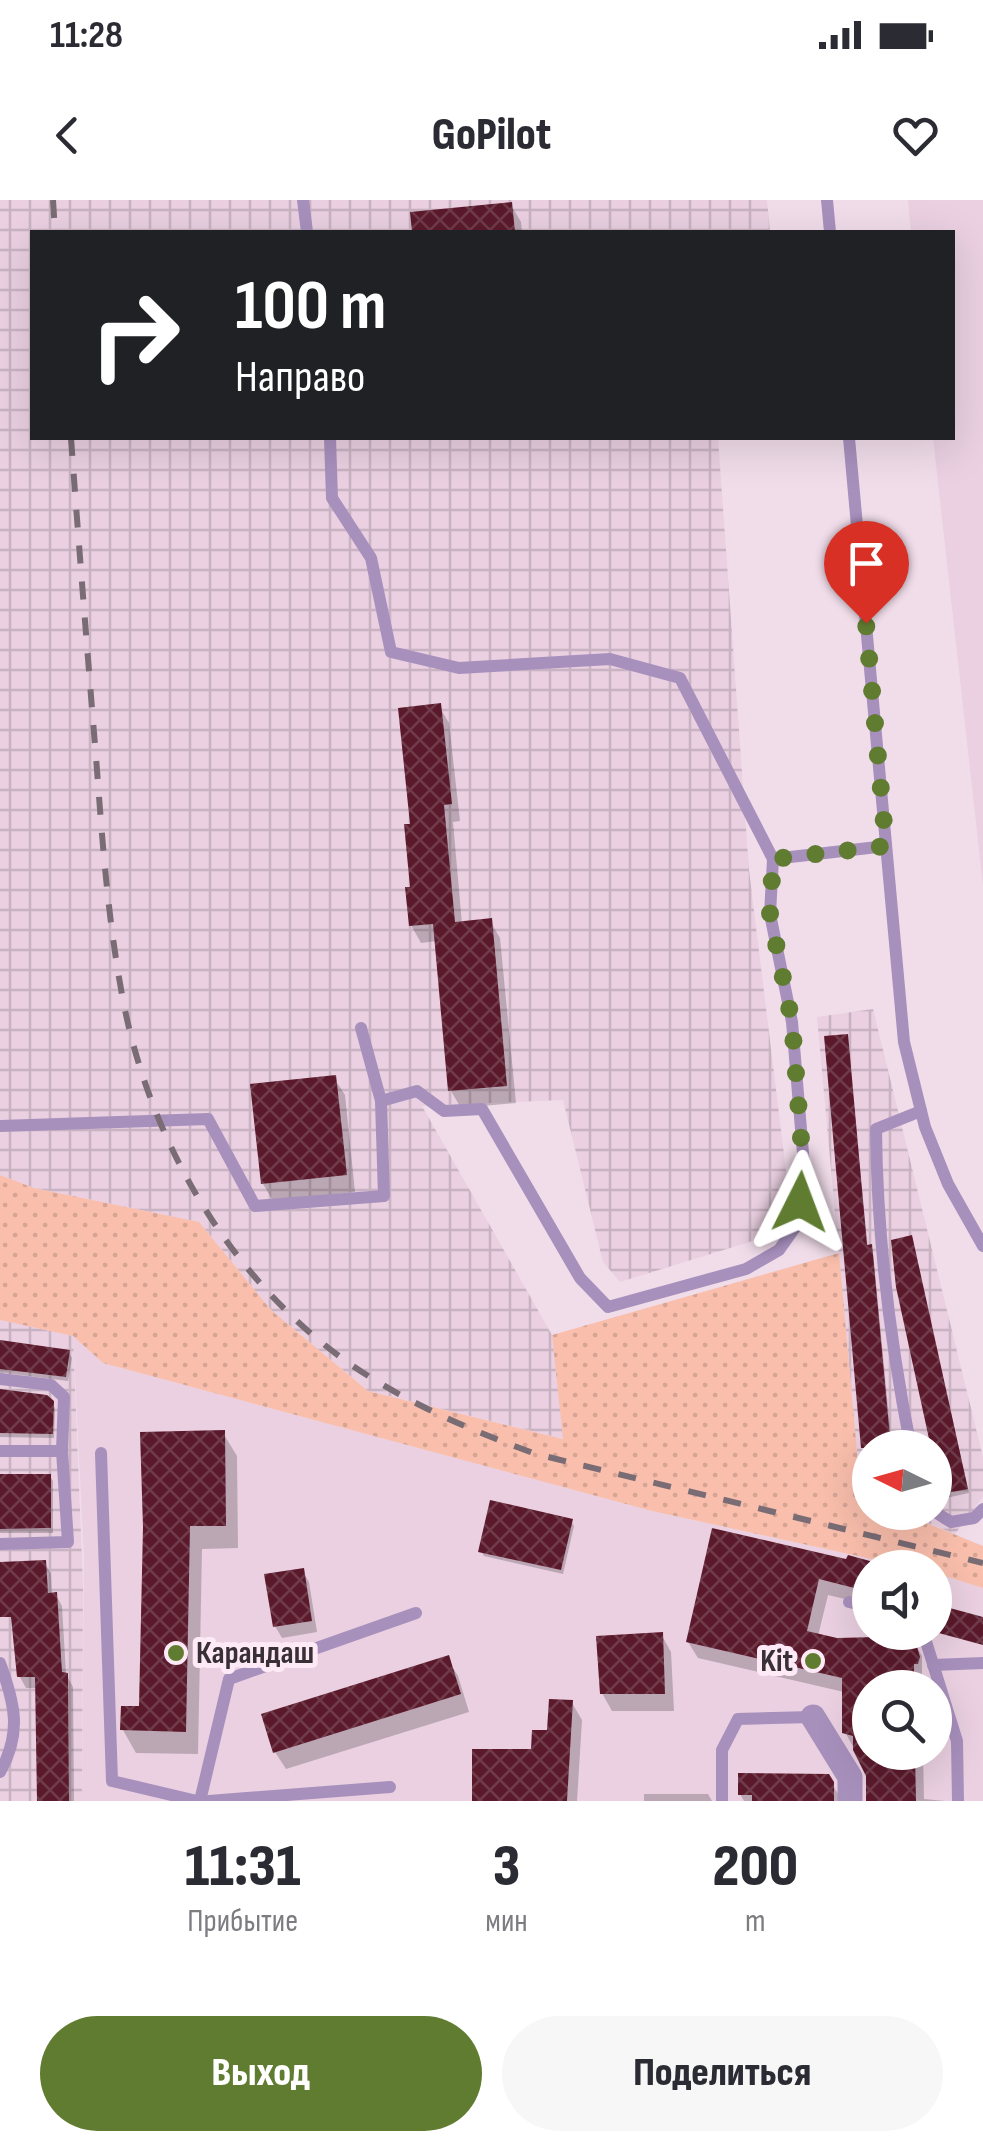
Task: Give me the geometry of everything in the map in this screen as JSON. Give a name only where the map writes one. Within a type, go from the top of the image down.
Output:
[{"type":"street","points":[[814,1718],[850,1777],[850,1801]]},
{"type":"lane","points":[[303,200],[306,230]]},
{"type":"lane","points":[[828,200],[830,230]]},
{"type":"lane","points":[[330,440],[332,498],[371,558],[391,652],[459,668],[610,658],[680,678],[773,859],[770,914],[792,1022],[804,1177],[796,1226],[779,1250],[746,1269],[608,1307],[580,1278],[482,1109],[444,1111],[417,1091],[381,1101]]},
{"type":"lane","points":[[849,440],[904,1042],[921,1111],[948,1184],[983,1246]]},
{"type":"lane","points":[[773,859],[886,846]]},
{"type":"lane","points":[[0,1126],[208,1118],[255,1206],[384,1196],[381,1101],[361,1028]]},
{"type":"lane","points":[[907,1430],[895,1366],[876,1207],[876,1129],[921,1111]]},
{"type":"lane","points":[[0,1379],[51,1385],[64,1397],[62,1451],[68,1542],[0,1544]]},
{"type":"lane","points":[[0,1451],[62,1451]]},
{"type":"lane","points":[[101,1453],[112,1781],[198,1801],[229,1678],[416,1613]]},
{"type":"lane","points":[[952,1522],[974,1518],[983,1509]]},
{"type":"lane","points":[[928,1650],[957,1741],[958,1801]]},
{"type":"lane","points":[[0,1663],[14,1701],[13,1749],[0,1772]]},
{"type":"lane","points":[[933,1665],[983,1663]]},
{"type":"lane","points":[[722,1801],[722,1750],[738,1720],[814,1718]]},
{"type":"lane","points":[[209,1801],[390,1786]]},
{"type":"shaded area","points":[[0,200],[767,200],[770,230],[30,230],[30,440],[718,440],[749,870],[789,1195],[769,1236],[620,1282],[603,1262],[563,1100],[422,1106],[552,1335],[564,1439],[368,1391],[271,1310],[199,1222],[34,1188],[0,1175]]},
{"type":"shaded area","points":[[908,200],[983,200],[983,885],[933,440],[955,440],[955,230],[911,230]]},
{"type":"shaded area","points":[[873,1009],[983,1457],[983,1497],[955,1534],[945,1530],[952,1530],[952,1430],[855,1430],[817,1017]]},
{"type":"shaded area","points":[[0,1175],[34,1188],[199,1222],[271,1310],[368,1391],[563,1439],[552,1335],[839,1253],[855,1430],[852,1430],[852,1530],[944,1530],[983,1546],[983,1588],[952,1578],[952,1550],[852,1550],[852,1555],[652,1511],[103,1363],[73,1336],[0,1320]]},
{"type":"shaded area","points":[[0,1320],[73,1336],[83,1585],[82,1801],[0,1801]]},
{"type":"shaded area","points":[[73,1336],[103,1363],[652,1511],[852,1555],[852,1650],[952,1650],[952,1578],[983,1588],[983,1801],[82,1801],[84,1558]]},
{"type":"building","points":[[512,202],[515,230],[412,230],[410,212]]},
{"type":"building","points":[[441,703],[452,804],[444,805],[455,922],[492,918],[507,1086],[448,1091],[433,924],[409,926],[404,824],[410,824],[398,708]]},
{"type":"building","points":[[848,1034],[867,1245],[872,1244],[889,1430],[859,1430],[824,1036]]},
{"type":"building","points":[[336,1075],[347,1175],[261,1184],[250,1084]]},
{"type":"building","points":[[912,1235],[968,1489],[952,1492],[952,1430],[927,1430],[896,1287],[891,1240]]},
{"type":"building","points":[[0,1340],[70,1350],[66,1377],[0,1369]]},
{"type":"building","points":[[0,1389],[47,1395],[54,1401],[53,1434],[0,1433]]},
{"type":"building","points":[[225,1430],[226,1526],[190,1526],[186,1732],[120,1730],[121,1706],[139,1706],[143,1527],[140,1432]]},
{"type":"building","points":[[0,1474],[51,1474],[51,1528],[0,1529]]},
{"type":"building","points":[[490,1500],[573,1519],[561,1570],[478,1552]]},
{"type":"building","points":[[712,1528],[846,1559],[852,1556],[852,1587],[819,1579],[807,1631],[852,1638],[852,1650],[918,1650],[920,1657],[914,1670],[852,1670],[852,1736],[842,1733],[842,1678],[686,1642]]},
{"type":"building","points":[[46,1560],[48,1593],[57,1592],[62,1672],[68,1673],[69,1801],[37,1801],[35,1677],[17,1677],[11,1617],[0,1617],[0,1562]]},
{"type":"building","points":[[304,1568],[312,1621],[273,1627],[264,1574]]},
{"type":"building","points":[[952,1609],[983,1617],[983,1645],[952,1637]]},
{"type":"building","points":[[663,1632],[665,1694],[600,1694],[596,1636]]},
{"type":"building","points":[[449,1655],[461,1694],[273,1753],[261,1714]]},
{"type":"building","points":[[549,1699],[573,1700],[567,1801],[472,1801],[472,1749],[531,1749],[532,1730],[547,1730]]},
{"type":"building","points":[[863,1770],[915,1770],[916,1801],[866,1801]]},
{"type":"building","points":[[738,1773],[829,1774],[834,1782],[834,1801],[752,1801],[752,1795],[738,1795]]},
{"type":"railway","points":[[53,200],[55,230]]},
{"type":"railway","points":[[71,440],[104,860],[125,1010],[156,1113],[205,1209],[236,1254],[310,1333],[353,1366],[442,1416],[488,1436],[536,1454],[983,1563]]},
{"type":"place","name":"Карандаш","points":[[176,1653]]},
{"type":"place","name":"Kit","points":[[813,1661]]},
{"type":"route","points":[[800,1202],[804,1177],[792,1022],[770,914],[773,859],[886,846],[866,623]]}]
